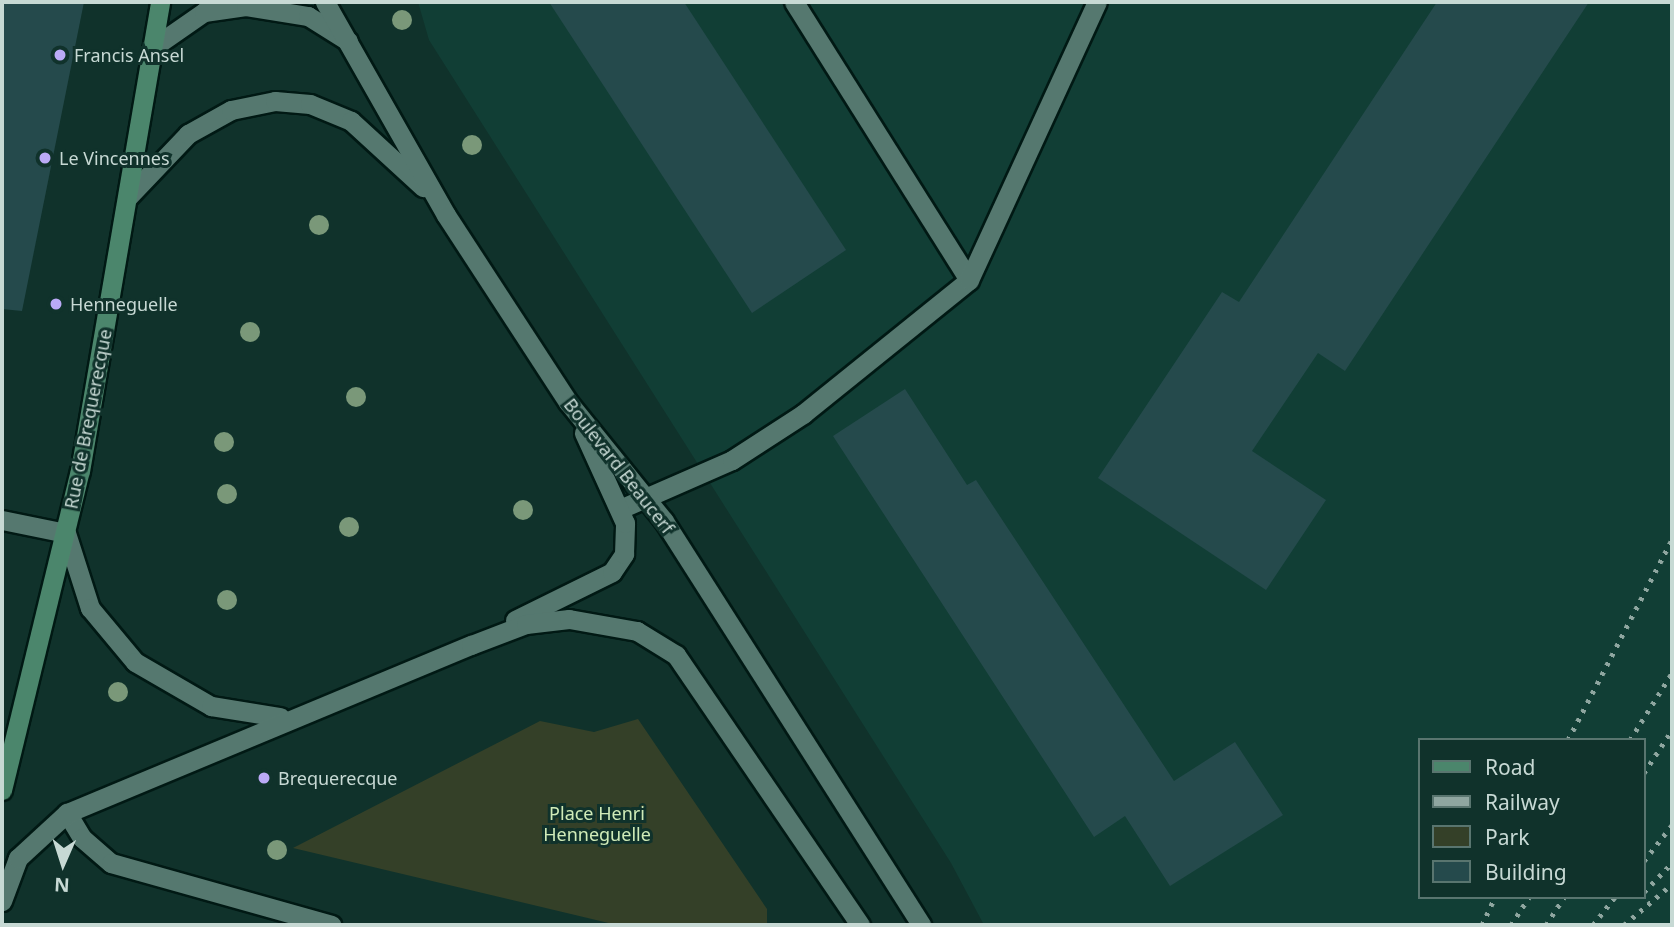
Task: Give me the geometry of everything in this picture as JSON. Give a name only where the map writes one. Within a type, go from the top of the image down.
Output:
[{"type":"main road","name":"Rue de Brequerecque","points":[[2,790],[66,533],[129,196],[160,2]]},
{"type":"street","name":"Boulevard Beaucerf","points":[[325,2],[355,46],[446,215],[568,402],[645,496],[918,924]]},
{"type":"street","points":[[794,2],[969,280]]},
{"type":"street","points":[[620,509],[732,460],[803,414],[969,280],[1097,2]]},
{"type":"street","points":[[155,46],[204,12],[246,6],[308,16],[355,46]]},
{"type":"street","points":[[129,196],[169,150],[210,120],[251,104],[292,101],[331,111],[370,133],[446,215]]},
{"type":"street","points":[[471,645],[612,572],[626,545],[620,509],[568,402]]},
{"type":"street","points":[[2,520],[66,533],[90,608],[135,662],[211,706],[288,717]]},
{"type":"street","points":[[2,901],[18,858],[67,813],[288,717],[471,645],[526,624],[569,619],[637,631],[676,655],[860,925]]},
{"type":"street","points":[[67,813],[97,854],[129,871],[331,925]]},
{"type":"shaded area","points":[[418,2],[1672,2],[1672,925],[984,925],[951,863],[429,40]]},
{"type":"green space","name":"Place Henri Henneguelle","points":[[638,719],[767,909],[767,925],[617,925],[293,848],[540,721],[594,732]]},
{"type":"building","points":[[2,2],[84,2],[22,311],[2,309]]},
{"type":"building","points":[[549,2],[684,2],[846,250],[752,313]]},
{"type":"building","points":[[1437,2],[1589,2],[1345,371],[1318,353],[1252,451],[1326,500],[1266,590],[1098,478],[1222,292],[1239,302]]},
{"type":"building","points":[[905,389],[967,485],[976,480],[1174,781],[1235,742],[1283,815],[1170,886],[1125,816],[1094,837],[833,436]]},
{"type":"railway","points":[[1569,738],[1672,539]]},
{"type":"railway","points":[[1631,738],[1672,673]]},
{"type":"railway","points":[[1646,770],[1672,730]]},
{"type":"railway","points":[[1646,858],[1672,825]]},
{"type":"railway","points":[[1646,890],[1672,863]]},
{"type":"railway","points":[[1624,925],[1672,884]]},
{"type":"railway","points":[[1482,925],[1494,899]]},
{"type":"railway","points":[[1511,925],[1528,899]]},
{"type":"railway","points":[[1546,925],[1563,899]]},
{"type":"railway","points":[[1593,925],[1613,899]]},
{"type":"place","name":"Francis Ansel","points":[[60,55]]},
{"type":"place","name":"Le Vincennes","points":[[45,158]]},
{"type":"place","name":"Henneguelle","points":[[56,304]]},
{"type":"place","name":"Brequerecque","points":[[264,778]]}]
